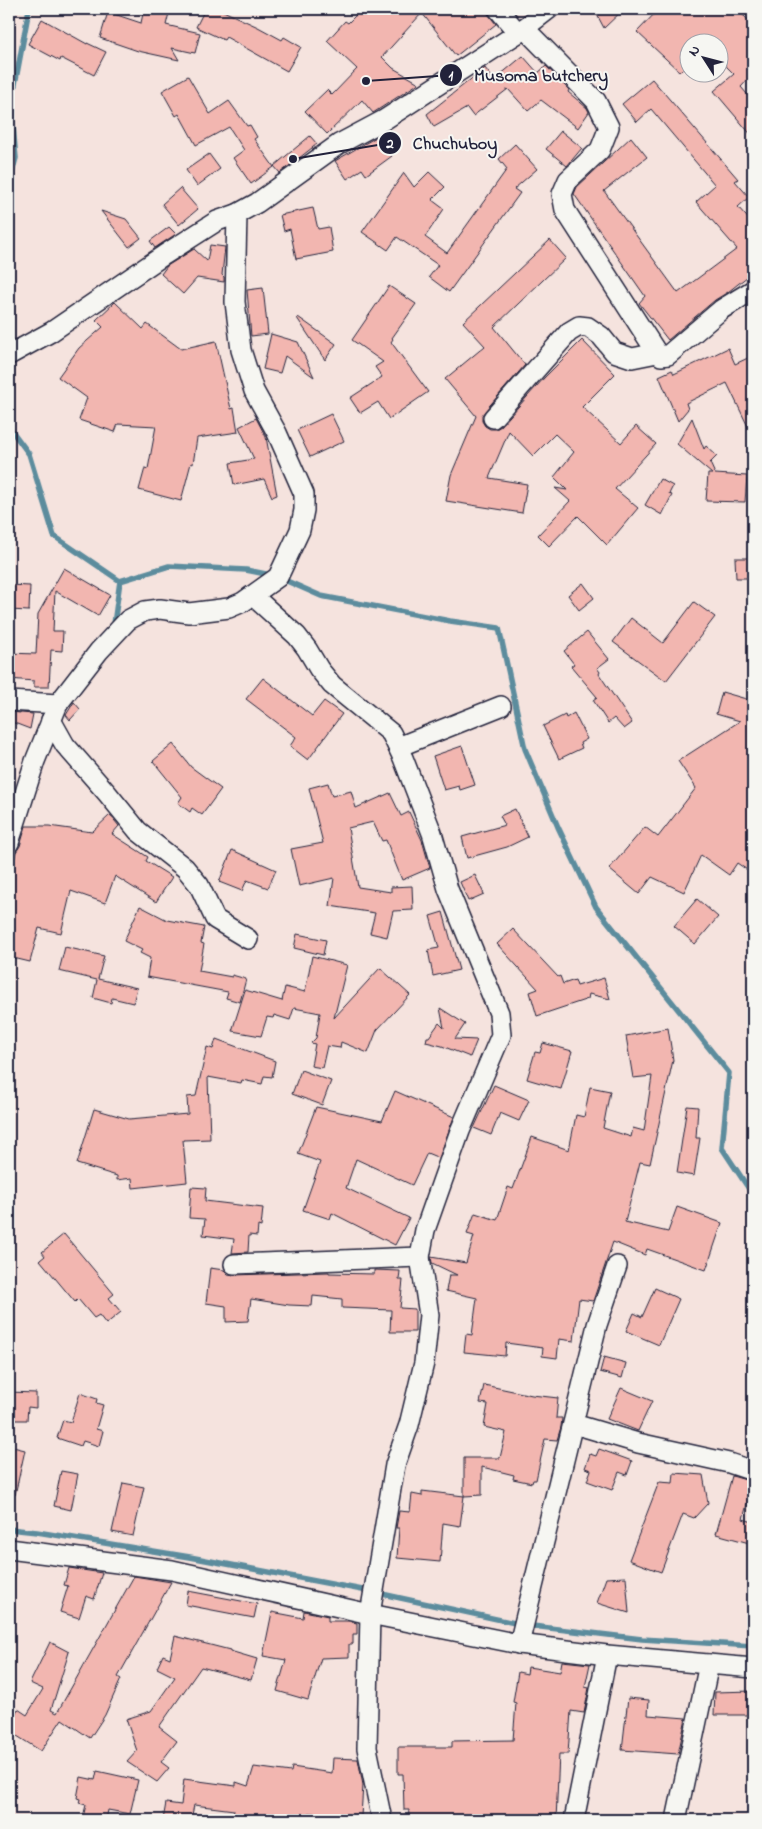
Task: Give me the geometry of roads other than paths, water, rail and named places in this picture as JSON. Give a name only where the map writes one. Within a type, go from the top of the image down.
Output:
[{"type":"street","points":[[498,9],[596,101],[609,127],[600,150],[568,180],[562,194],[565,210],[657,353],[661,356],[668,355],[722,309],[753,290]]},
{"type":"street","points":[[9,355],[51,332],[217,221],[237,214],[257,203],[339,144],[384,120],[521,31],[549,9]]},
{"type":"street","points":[[9,843],[35,761],[54,712],[99,651],[128,620],[145,611],[160,609],[189,613],[229,608],[253,596],[278,577],[300,530],[304,510],[304,494],[277,433],[254,392],[241,350],[235,302],[237,214]]},
{"type":"street","points":[[493,418],[569,332],[579,326],[588,327],[601,336],[614,352],[632,358],[657,353]]},
{"type":"street","points":[[253,596],[297,636],[319,670],[332,685],[391,732],[432,833],[448,889],[499,1013],[501,1035],[460,1131],[424,1230],[420,1257],[429,1315],[424,1364],[409,1425],[395,1465],[370,1614],[367,1748],[382,1820]]},
{"type":"street","points":[[9,701],[54,712]]},
{"type":"street","points":[[398,747],[500,706]]},
{"type":"street","points":[[54,712],[65,745],[107,792],[138,831],[185,868],[199,885],[216,919],[248,939]]},
{"type":"street","points":[[234,1264],[420,1257]]},
{"type":"street","points":[[519,1644],[597,1325],[617,1266]]},
{"type":"street","points":[[574,1424],[638,1443],[729,1463],[753,1472]]},
{"type":"street","points":[[9,1549],[172,1570],[370,1614],[519,1644],[607,1655],[753,1668]]},
{"type":"street","points":[[574,1820],[607,1655]]},
{"type":"street","points":[[676,1820],[709,1664]]},
{"type":"waterway","points":[[9,184],[16,158],[11,106],[29,9]]},
{"type":"waterway","points":[[9,427],[29,454],[54,536],[120,581],[169,566],[246,570],[271,575]]},
{"type":"waterway","points":[[280,578],[321,596],[450,621],[499,628],[525,749],[558,827],[596,907],[729,1073],[722,1148],[753,1195]]},
{"type":"waterway","points":[[111,627],[114,624],[120,581]]},
{"type":"waterway","points":[[9,1529],[190,1557],[373,1592],[524,1625],[642,1639],[753,1646]]},
{"type":"place","name":"Musoma butchery","points":[[366,81]]},
{"type":"place","name":"Chuchuboy","points":[[293,159]]}]
